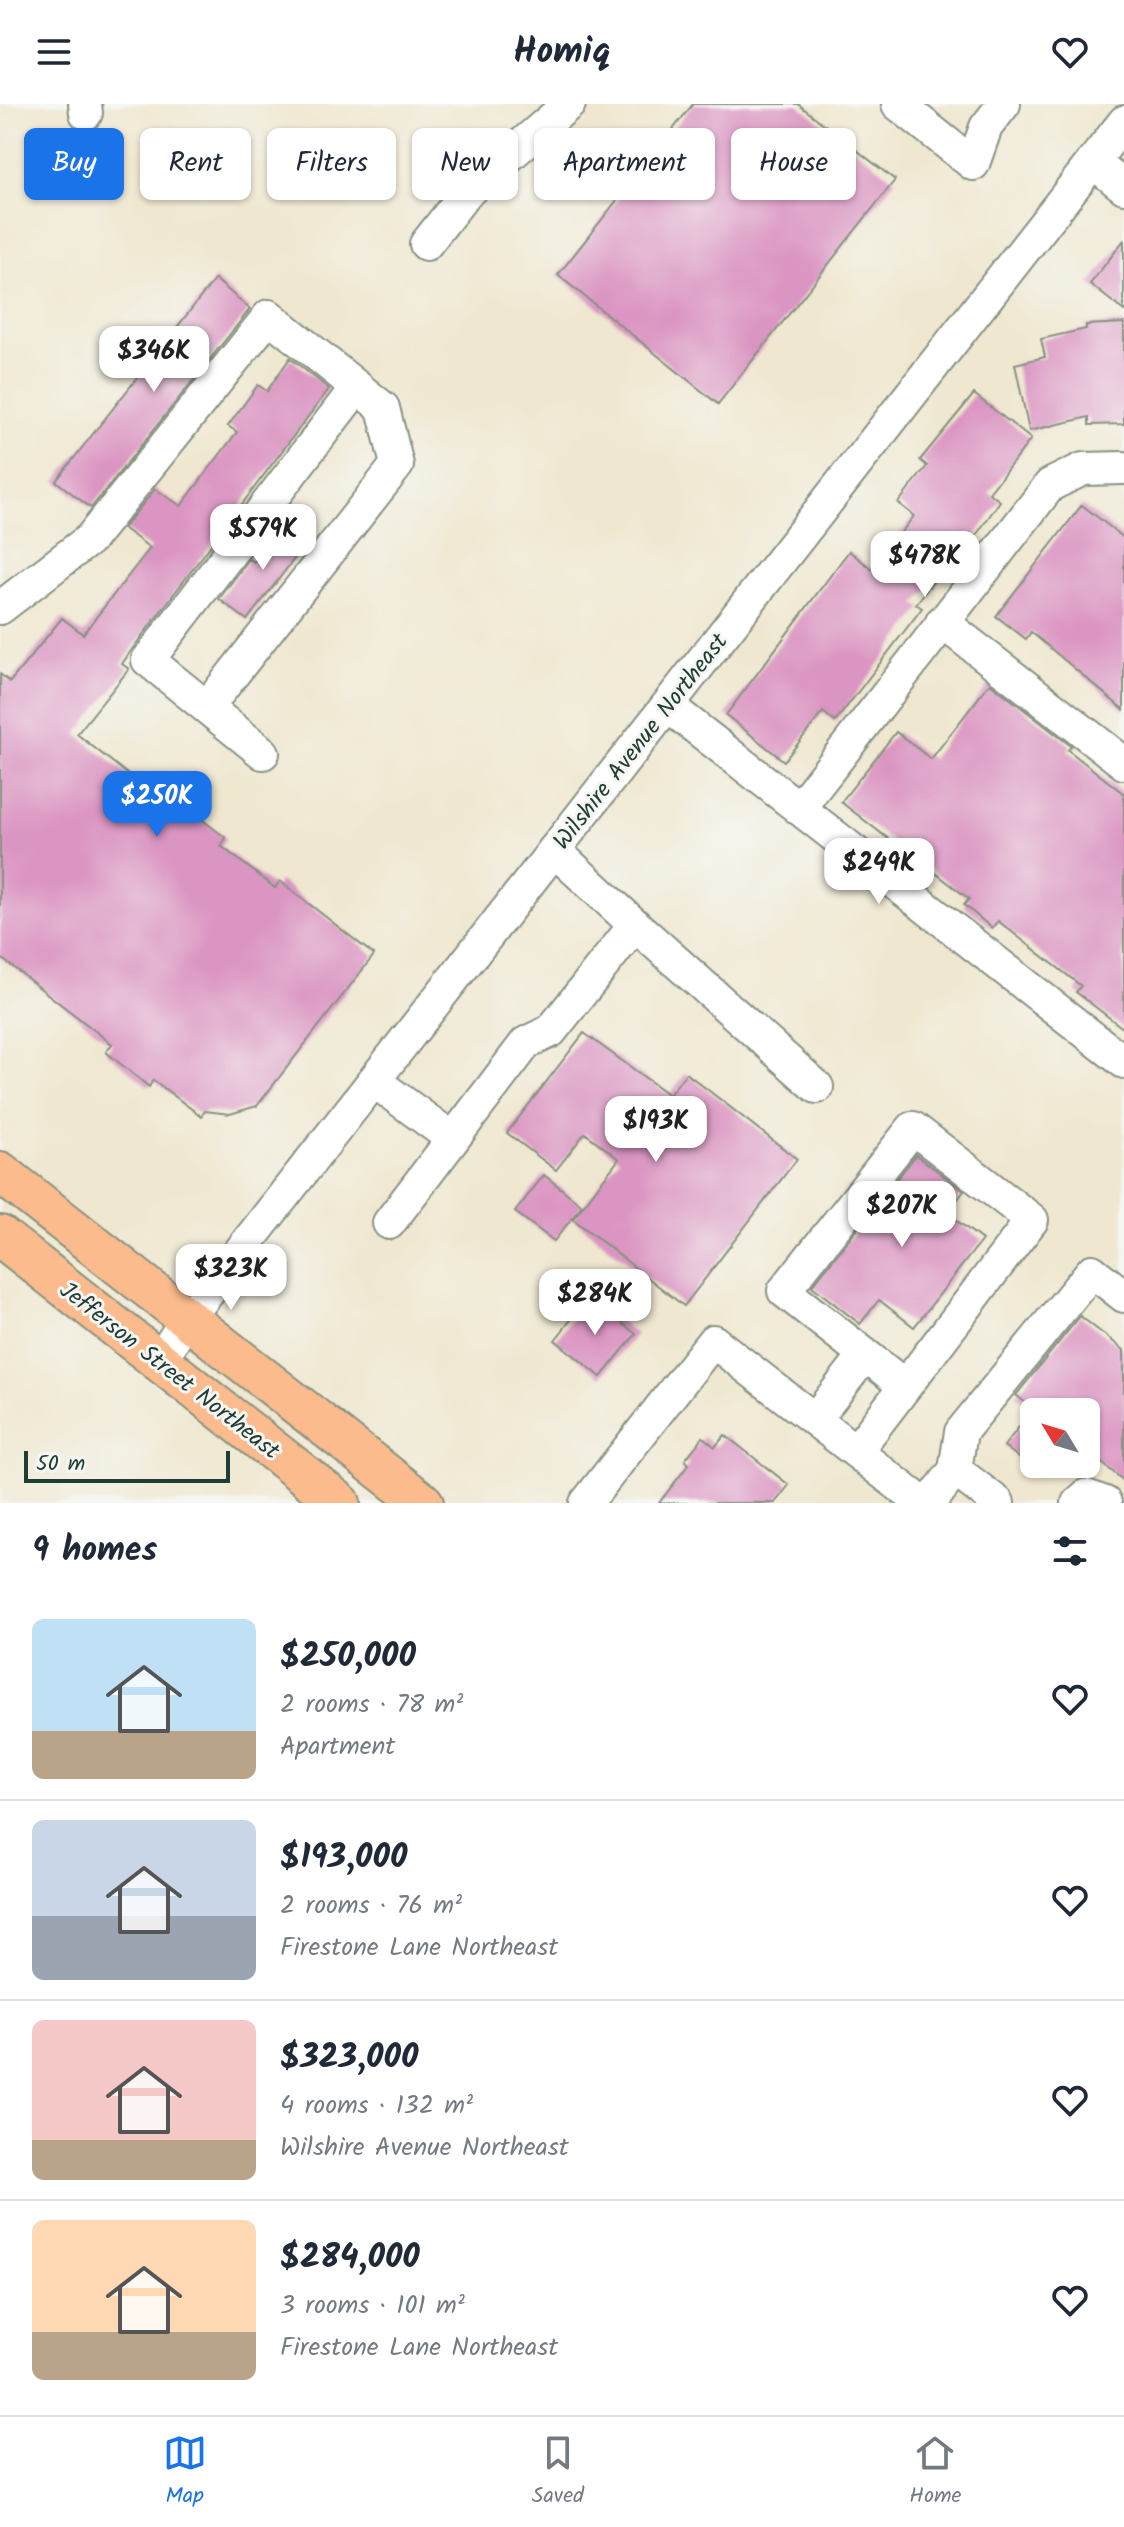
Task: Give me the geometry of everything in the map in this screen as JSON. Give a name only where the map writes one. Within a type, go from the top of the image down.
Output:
[{"type":"main road","points":[[0,1172],[423,1503]]},
{"type":"main road","name":"Jefferson Street Northeast","points":[[0,1236],[340,1503]]},
{"type":"street","points":[[426,244],[466,193],[569,104]]},
{"type":"street","points":[[898,104],[973,164],[986,127],[1004,104]]},
{"type":"street","name":"Wilshire Avenue Northeast","points":[[159,1361],[188,1318],[1124,122]]},
{"type":"street","points":[[1093,162],[1124,187]]},
{"type":"street","points":[[0,608],[90,539],[269,316],[383,408],[397,465],[207,707]]},
{"type":"street","points":[[263,753],[148,660],[357,387]]},
{"type":"street","points":[[799,808],[1050,485],[1074,472],[1112,467]]},
{"type":"street","points":[[942,622],[1124,763]]},
{"type":"street","points":[[668,706],[1124,1062]]},
{"type":"street","points":[[554,850],[817,1087]]},
{"type":"street","points":[[389,1223],[526,1043],[551,1031],[635,925]]},
{"type":"street","points":[[374,1081],[453,1139]]},
{"type":"street","points":[[856,1451],[1032,1220],[913,1128],[784,1291],[905,1386]]},
{"type":"street","points":[[930,1503],[955,1470],[961,1432],[1092,1271],[1124,1296]]},
{"type":"street","points":[[586,1503],[713,1341],[922,1503]]},
{"type":"street","points":[[815,1419],[865,1355]]},
{"type":"street","points":[[955,1470],[998,1503]]},
{"type":"street","points":[[1078,1503],[1086,1496],[1105,1503]]},
{"type":"building","points":[[693,104],[798,104],[829,128],[731,128],[731,200],[856,200],[856,149],[895,180],[718,404],[558,275],[617,200],[715,200],[715,128],[674,128]]},
{"type":"building","points":[[1124,240],[1124,311],[1090,284]]},
{"type":"building","points":[[215,279],[250,309],[91,508],[56,481]]},
{"type":"building","points":[[1124,323],[1124,424],[1089,425],[1089,417],[1029,431],[1015,364],[1045,357],[1041,339],[1086,329],[1086,325]]},
{"type":"building","points":[[290,358],[329,389],[133,648],[122,664],[129,669],[77,734],[150,792],[156,784],[226,838],[221,846],[275,888],[280,881],[374,955],[257,1106],[230,1114],[205,1111],[201,1116],[153,1080],[149,1087],[106,1052],[112,1044],[0,957],[0,674],[10,682],[62,618],[83,634],[150,548],[123,528],[155,489],[181,506],[237,432],[228,426],[258,385],[267,391]]},
{"type":"building","points":[[974,394],[1031,439],[989,493],[1000,501],[963,554],[958,550],[916,604],[922,608],[835,722],[823,712],[784,761],[726,715],[849,551],[872,569],[914,516],[898,503],[927,466],[920,460]]},
{"type":"building","points":[[1082,505],[1124,538],[1124,710],[1031,632],[1026,639],[996,616]]},
{"type":"building","points":[[284,522],[308,541],[247,620],[219,599],[249,559],[254,562]]},
{"type":"building","points":[[990,683],[1071,746],[1068,750],[1124,794],[1124,1029],[1076,992],[1081,986],[998,921],[992,928],[964,905],[969,899],[924,864],[919,870],[891,849],[895,844],[841,802],[896,732],[931,759]]},
{"type":"building","points":[[584,1033],[669,1095],[686,1073],[797,1159],[684,1306],[573,1219],[619,1159],[585,1133],[556,1170],[507,1133]]},
{"type":"building","points":[[916,1155],[964,1191],[947,1213],[982,1240],[914,1327],[879,1300],[860,1324],[812,1286]]},
{"type":"building","points":[[544,1175],[582,1205],[554,1241],[515,1212]]},
{"type":"building","points":[[589,1297],[636,1334],[601,1377],[555,1340]]},
{"type":"building","points":[[1080,1316],[1124,1350],[1124,1481],[1100,1461],[1100,1398],[1020,1398],[1016,1395]]},
{"type":"building","points":[[1020,1426],[1020,1459],[1004,1446]]},
{"type":"building","points":[[725,1435],[789,1485],[775,1503],[659,1503],[689,1464],[685,1460],[703,1437],[715,1447]]}]
